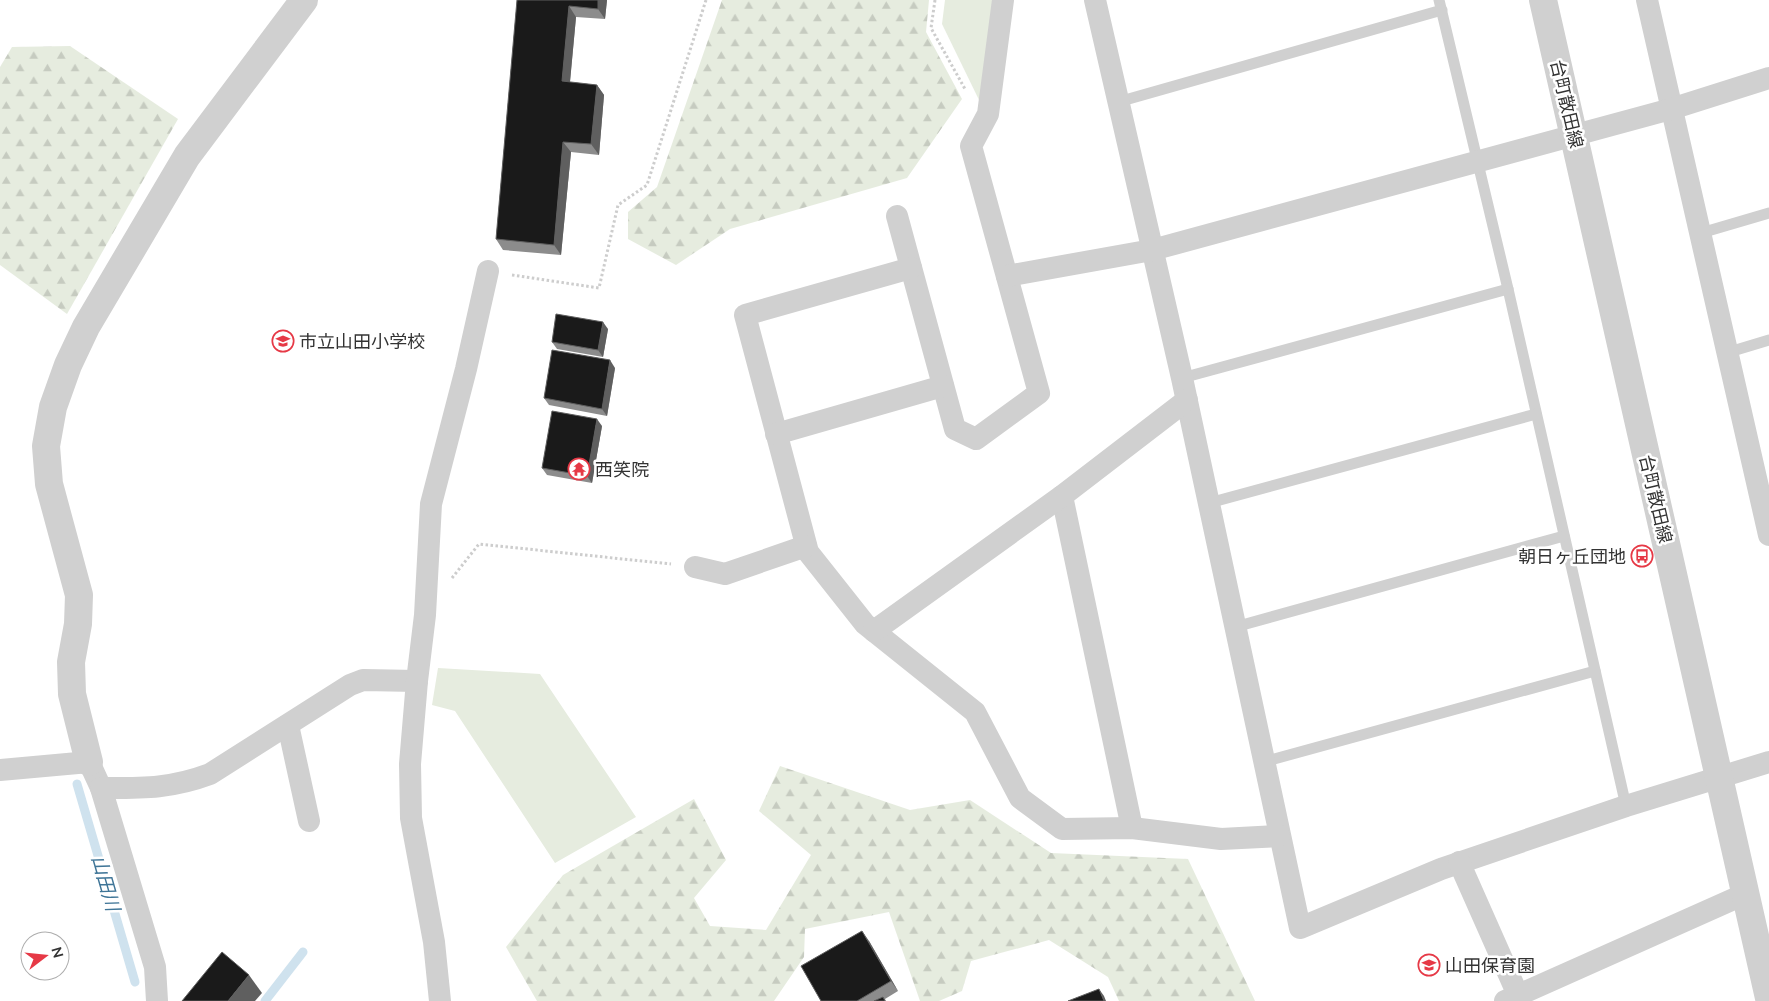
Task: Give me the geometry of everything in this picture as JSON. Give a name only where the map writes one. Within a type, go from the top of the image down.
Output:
[{"type":"street","points":[[157,1001],[155,968],[101,788],[89,762],[72,694],[71,662],[78,624],[79,595],[49,484],[46,446],[53,407],[68,365],[86,327],[187,156],[304,0]]},
{"type":"street","points":[[897,216],[955,429],[976,439],[1039,393],[971,146],[988,114],[1003,0]]},
{"type":"street","points":[[1095,0],[1187,400],[1300,928],[1459,862],[1626,806],[1769,762]]},
{"type":"street","name":"台町散田線","points":[[1543,0],[1769,998]]},
{"type":"street","points":[[1647,0],[1726,353],[1763,477],[1769,535]]},
{"type":"street","points":[[1007,276],[1152,250],[1671,109],[1769,78]]},
{"type":"street","points":[[911,268],[745,315],[808,552],[866,624],[974,712],[1020,798],[1062,829],[1132,828],[1220,839],[1279,836]]},
{"type":"street","points":[[440,1001],[434,942],[411,818],[410,764],[425,615],[431,504],[488,271]]},
{"type":"street","points":[[776,434],[943,386]]},
{"type":"street","points":[[874,631],[1062,496],[1187,400]]},
{"type":"street","points":[[1062,496],[1132,828]]},
{"type":"street","points":[[695,567],[725,574],[806,546]]},
{"type":"street","points":[[101,788],[153,788],[186,782],[210,774],[350,685],[362,680],[417,681]]},
{"type":"street","points":[[288,725],[309,821]]},
{"type":"street","points":[[0,770],[89,762]]},
{"type":"street","points":[[1459,862],[1512,998],[1745,894]]},
{"type":"lane","points":[[1118,102],[1440,5],[1508,289],[1626,806]]},
{"type":"lane","points":[[1700,233],[1769,213]]},
{"type":"lane","points":[[1182,378],[1508,289]]},
{"type":"lane","points":[[1726,353],[1769,340]]},
{"type":"lane","points":[[1209,503],[1536,414]]},
{"type":"lane","points":[[1235,626],[1564,536]]},
{"type":"lane","points":[[1263,762],[1594,671]]},
{"type":"path","points":[[488,271],[599,288],[618,205],[647,185],[706,0]]},
{"type":"path","points":[[935,0],[931,28],[984,123]]},
{"type":"path","points":[[425,615],[479,544],[695,567]]},
{"type":"green space","points":[[722,0],[929,0],[926,32],[962,99],[907,178],[730,229],[676,265],[628,239],[628,212],[657,187]]},
{"type":"green space","points":[[945,0],[995,0],[980,102],[942,24]]},
{"type":"green space","points":[[70,46],[178,119],[67,314],[0,265],[0,67],[12,47]]},
{"type":"green space","points":[[438,668],[540,674],[636,817],[555,863],[455,711],[432,705]]},
{"type":"green space","points":[[780,766],[910,810],[970,800],[1051,853],[1188,859],[1255,1001],[1119,1001],[1108,977],[1049,940],[971,961],[962,991],[939,1001],[920,1001],[889,912],[805,929],[804,957],[774,1001],[537,1001],[506,947],[563,875],[694,799],[726,860],[694,898],[710,926],[766,930],[811,855],[759,811]]},
{"type":"building","points":[[517,0],[598,0],[598,9],[569,6],[562,81],[597,85],[591,144],[563,142],[554,245],[496,239]]},
{"type":"building","points":[[556,314],[603,322],[598,350],[552,342]]},
{"type":"building","points":[[552,350],[610,360],[602,409],[544,398]]},
{"type":"building","points":[[552,411],[597,419],[587,476],[542,468]]},
{"type":"building","points":[[862,931],[891,981],[857,1001],[821,1001],[801,966]]},
{"type":"building","points":[[222,952],[249,975],[228,1001],[182,1001]]},
{"type":"building","points":[[1099,989],[1104,1001],[1068,1001]]},
{"type":"building","points":[[883,997],[885,1001],[874,1001]]},
{"type":"waterway","name":"山田川","points":[[77,784],[135,982]]},
{"type":"waterway","points":[[265,1001],[303,952]]},
{"type":"place","name":"市立山田小学校","points":[[283,341]]},
{"type":"place","name":"西笑院","points":[[579,469]]},
{"type":"place","name":"朝日ヶ丘団地","points":[[1642,556]]},
{"type":"place","name":"山田保育園","points":[[1429,965]]}]
